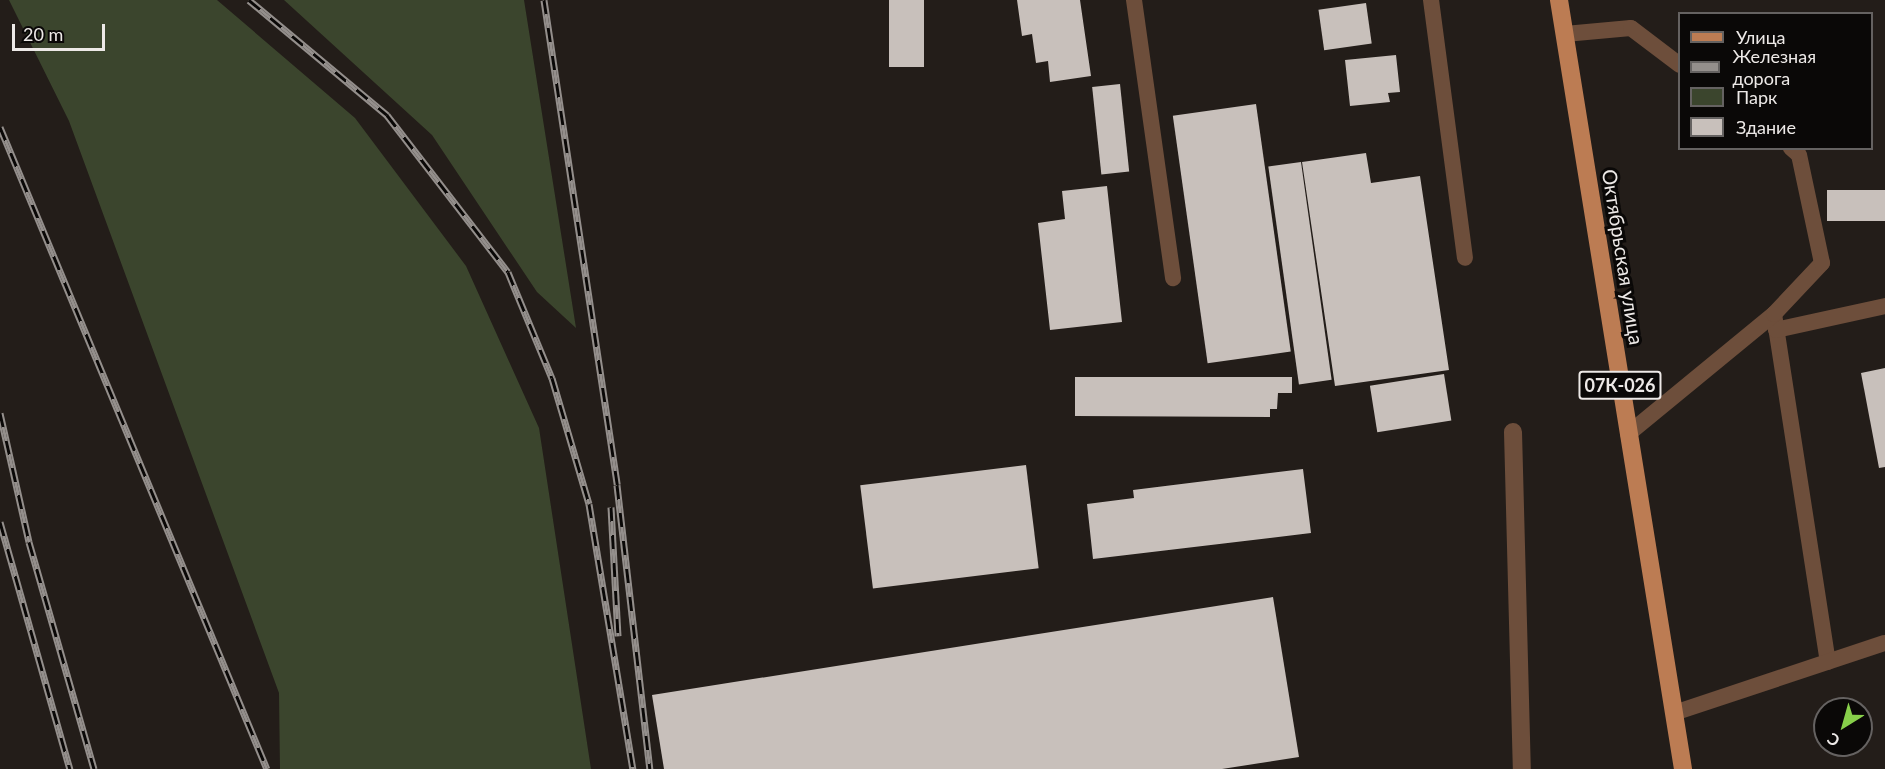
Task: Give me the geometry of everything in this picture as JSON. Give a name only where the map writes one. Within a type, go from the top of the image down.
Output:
[{"type":"main road","name":"Октябрьская улица","points":[[1559,0],[1683,769]]},
{"type":"street","points":[[1513,432],[1522,769]]},
{"type":"lane","points":[[1134,0],[1173,278]]},
{"type":"lane","points":[[1431,0],[1466,258]]},
{"type":"lane","points":[[1565,34],[1631,28],[1678,63]]},
{"type":"lane","points":[[1628,434],[1775,322],[1822,263],[1799,155],[1793,150]]},
{"type":"lane","points":[[1775,322],[1885,306]]},
{"type":"lane","points":[[1775,322],[1828,662]]},
{"type":"lane","points":[[1674,713],[1885,643]]},
{"type":"green space","points":[[9,0],[217,0],[355,118],[466,266],[539,428],[591,769],[280,769],[279,693],[69,121]]},
{"type":"green space","points":[[284,0],[524,0],[576,328],[537,292],[432,135]]},
{"type":"building","points":[[889,0],[924,0],[924,67],[889,67]]},
{"type":"building","points":[[1017,0],[1080,0],[1091,76],[1050,82],[1048,61],[1036,63],[1032,34],[1022,36]]},
{"type":"building","points":[[1366,3],[1372,44],[1324,50],[1318,10]]},
{"type":"building","points":[[1396,55],[1400,92],[1388,93],[1390,102],[1350,106],[1345,60]]},
{"type":"building","points":[[1120,84],[1129,172],[1101,174],[1092,87]]},
{"type":"building","points":[[1256,104],[1291,352],[1208,363],[1173,116]]},
{"type":"building","points":[[1366,153],[1371,183],[1420,176],[1449,370],[1335,386],[1302,162]]},
{"type":"building","points":[[1301,162],[1332,380],[1299,384],[1268,167]]},
{"type":"building","points":[[1107,186],[1122,322],[1050,330],[1038,223],[1065,219],[1062,191]]},
{"type":"building","points":[[1827,190],[1885,190],[1885,221],[1827,221]]},
{"type":"building","points":[[1885,368],[1885,467],[1879,468],[1861,373]]},
{"type":"building","points":[[1444,374],[1451,420],[1377,432],[1370,386]]},
{"type":"building","points":[[1075,377],[1292,377],[1292,393],[1278,393],[1277,409],[1270,409],[1270,417],[1075,416]]},
{"type":"building","points":[[1026,465],[1039,568],[873,589],[860,485]]},
{"type":"building","points":[[1303,469],[1311,533],[1093,559],[1087,504],[1134,498],[1133,490]]},
{"type":"building","points":[[1273,597],[1299,757],[1222,769],[664,769],[652,695]]},
{"type":"railway","points":[[249,0],[387,115],[508,272],[552,378],[589,504],[633,769]]},
{"type":"railway","points":[[544,0],[617,485],[650,769]]},
{"type":"railway","points":[[0,127],[267,769]]},
{"type":"railway","points":[[0,413],[29,542],[94,769]]},
{"type":"railway","points":[[611,507],[618,636]]},
{"type":"railway","points":[[0,522],[70,769]]}]
